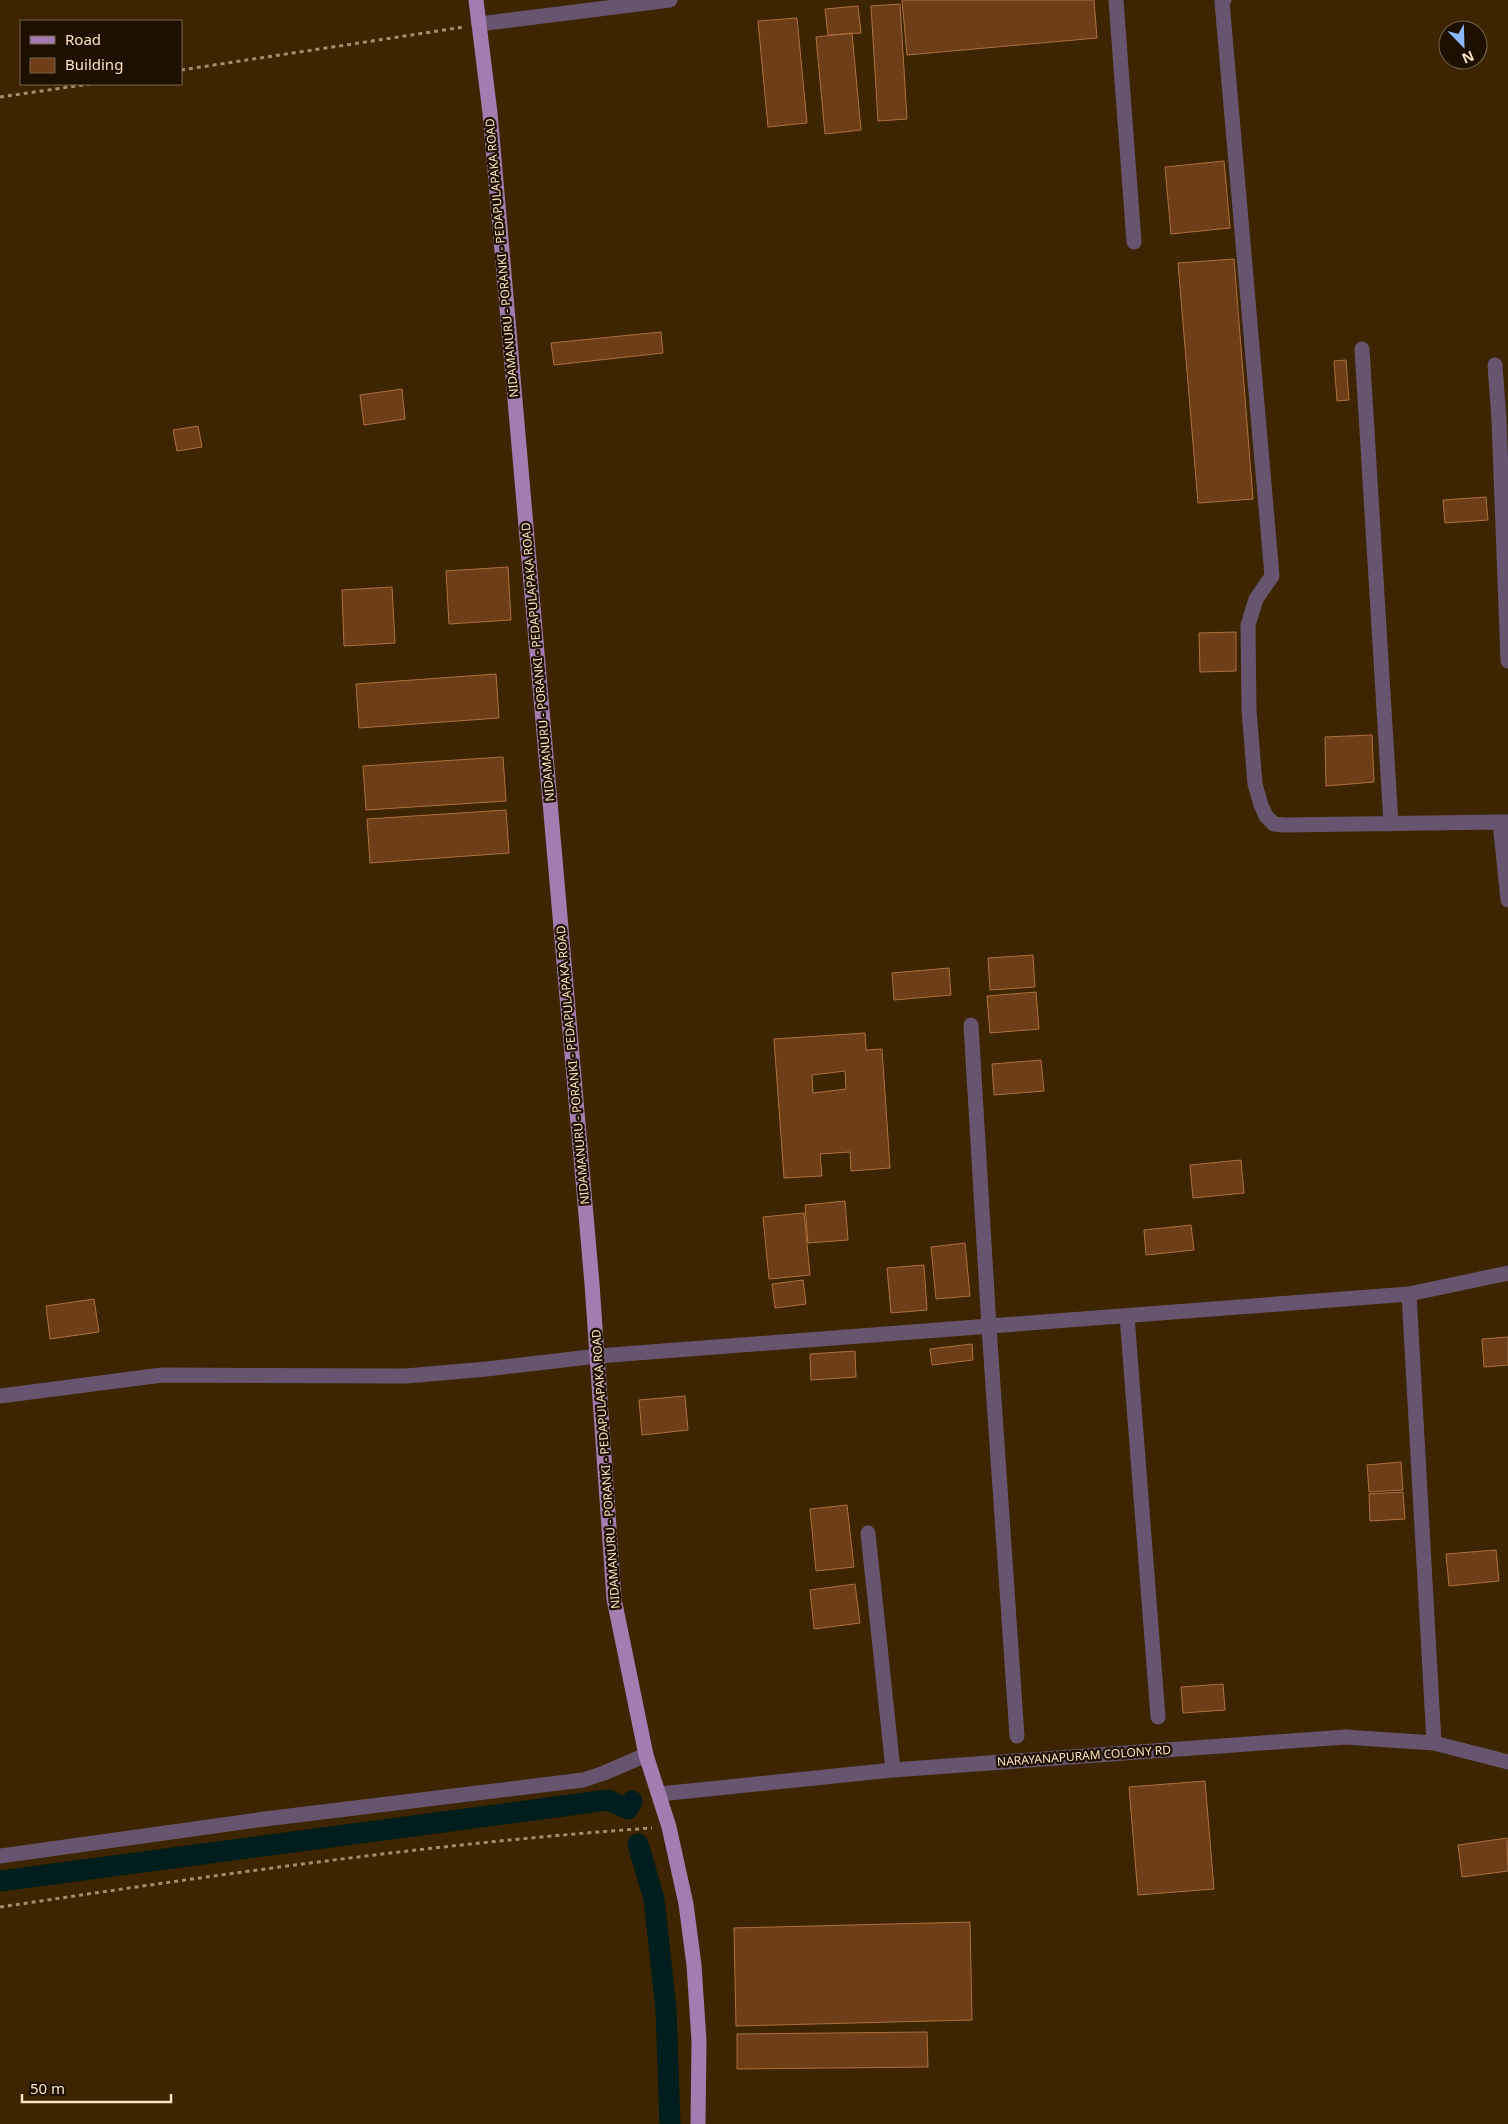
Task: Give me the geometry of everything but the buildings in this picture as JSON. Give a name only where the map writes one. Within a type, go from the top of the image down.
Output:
[{"type":"main road","name":"NIDAMANURU - PORANKI - PEDAPULAPAKA ROAD","points":[[476,0],[490,113],[598,1356],[614,1599],[646,1755],[669,1827],[686,1904],[694,1965],[699,2041],[698,2124]]},
{"type":"street","points":[[479,24],[670,0]]},
{"type":"street","points":[[1116,0],[1134,242]]},
{"type":"street","points":[[1224,0],[1224,22],[1272,576],[1256,599],[1248,625],[1249,710],[1255,784],[1264,810],[1274,824],[1504,822],[1508,900]]},
{"type":"street","points":[[1362,348],[1391,824]]},
{"type":"street","points":[[1495,365],[1499,420],[1508,661]]},
{"type":"street","points":[[971,1025],[989,1327],[1017,1736]]},
{"type":"street","points":[[0,1396],[162,1375],[406,1376],[598,1356],[1409,1294],[1508,1273]]},
{"type":"street","points":[[1409,1294],[1434,1743]]},
{"type":"street","points":[[1127,1316],[1158,1717]]},
{"type":"street","points":[[868,1533],[893,1770]]},
{"type":"street","name":"NARAYANAPURAM COLONY RD","points":[[660,1794],[893,1770],[1345,1737],[1434,1743],[1508,1762]]},
{"type":"street","points":[[0,1856],[265,1819],[583,1780],[646,1755]]},
{"type":"path","points":[[182,70],[479,24]]},
{"type":"path","points":[[0,97],[83,85]]},
{"type":"path","points":[[0,1907],[287,1866],[548,1835],[669,1827]]},
{"type":"waterway","points":[[0,1881],[608,1800],[628,1809],[632,1801]]},
{"type":"waterway","points":[[638,1844],[654,1899],[666,2009],[670,2124]]}]
